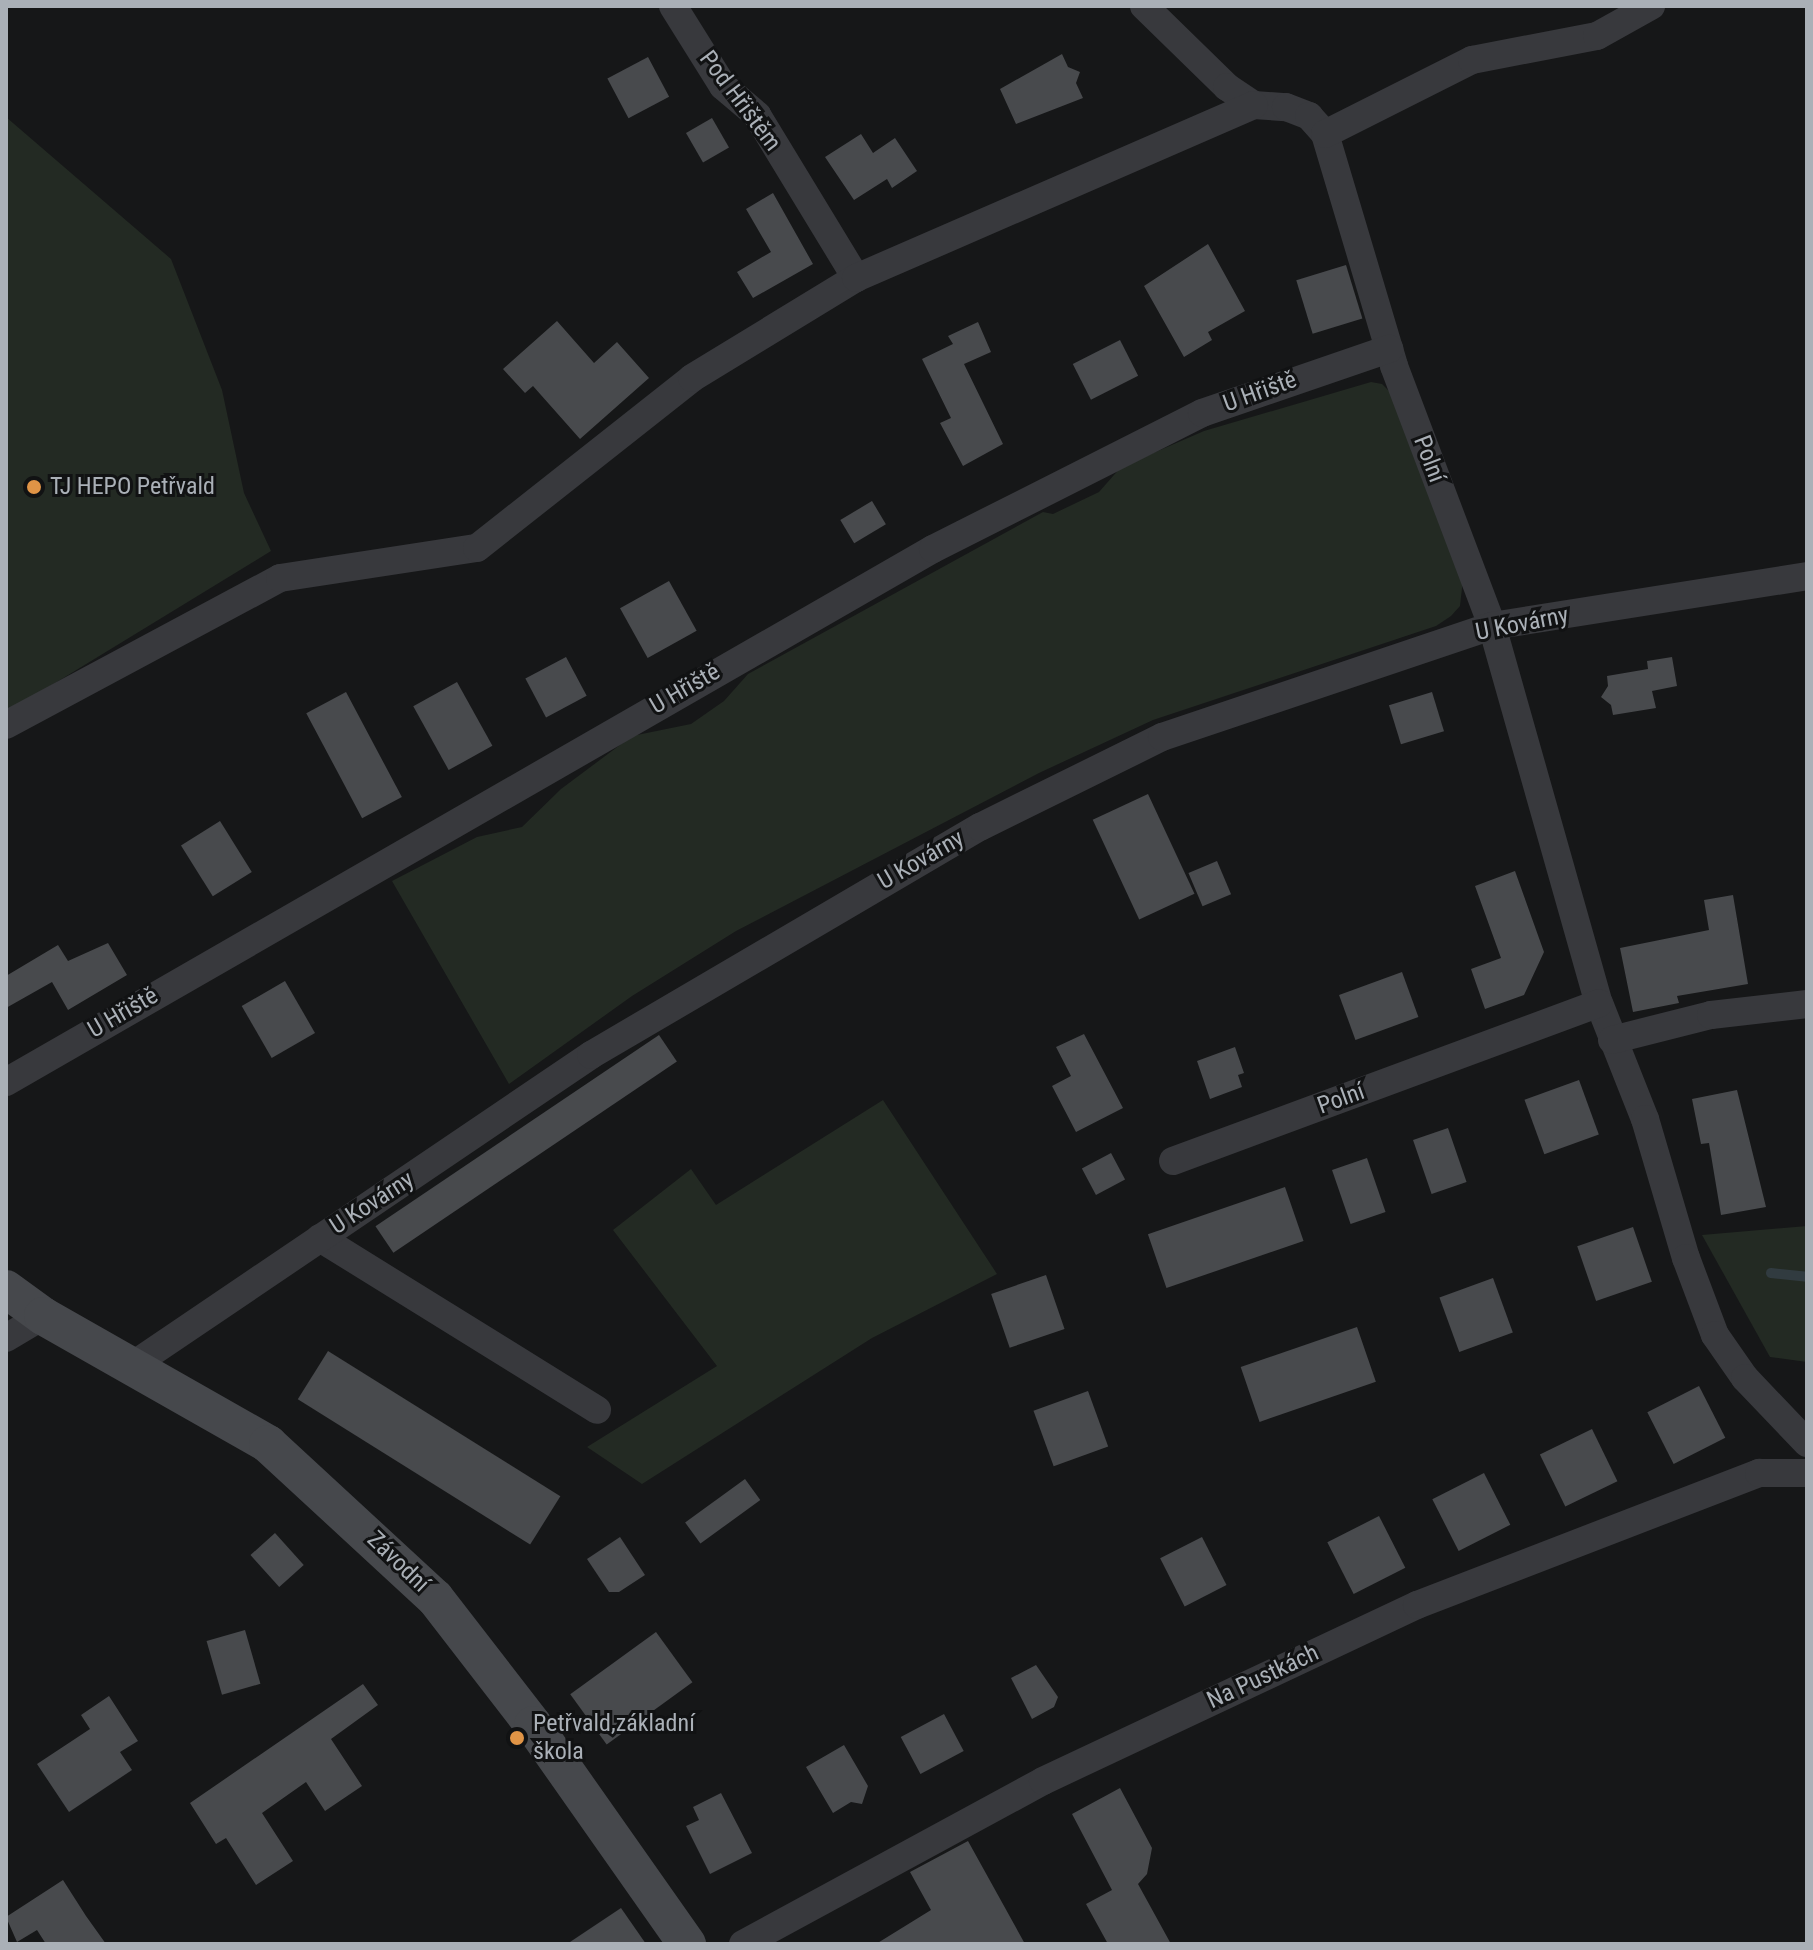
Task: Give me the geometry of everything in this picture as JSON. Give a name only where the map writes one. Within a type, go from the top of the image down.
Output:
[{"type":"street","name":"Pod Hřištěm","points":[[673,6],[723,86],[757,115],[856,278]]},
{"type":"street","points":[[1144,6],[1195,61],[1254,105]]},
{"type":"street","points":[[6,725],[280,578],[477,548],[692,378],[856,278],[1254,105],[1286,107],[1309,116],[1325,134],[1472,60],[1597,36],[1651,6]]},
{"type":"street","name":"Polní","points":[[1325,134],[1389,349],[1492,626],[1599,1003],[1645,1119],[1715,1335],[1799,1437],[1759,1473]]},
{"type":"street","name":"U Hřiště","points":[[6,1082],[933,549],[1202,413],[1389,349]]},
{"type":"street","name":"U Kovárny","points":[[133,1365],[682,1000],[980,827],[1162,737],[1492,626],[1807,576]]},
{"type":"street","name":"Polní","points":[[1173,1161],[1599,1003]]},
{"type":"street","points":[[1612,1040],[1711,1015],[1807,1004]]},
{"type":"street","points":[[320,1238],[597,1410]]},
{"type":"street","name":"Závodní","points":[[6,1289],[43,1316],[268,1444],[435,1598],[533,1725],[687,1944]]},
{"type":"street","points":[[6,1338],[43,1316]]},
{"type":"street","name":"Na Pustkách","points":[[743,1944],[1043,1781],[1417,1605],[1759,1473],[1807,1473]]},
{"type":"shaded area","points":[[6,117],[171,259],[222,390],[244,493],[271,551],[6,713]]},
{"type":"shaded area","points":[[1371,382],[1382,384],[1398,400],[1463,579],[1460,606],[1451,616],[1436,626],[1153,720],[1039,773],[736,931],[632,996],[509,1084],[392,881],[477,837],[522,827],[561,789],[632,736],[691,724],[724,701],[748,674],[1043,512],[1053,514],[1099,492],[1121,467],[1204,431]]},
{"type":"shaded area","points":[[883,1100],[997,1274],[872,1338],[642,1484],[587,1447],[717,1366],[613,1230],[691,1169],[716,1205]]},
{"type":"shaded area","points":[[1807,1226],[1807,1362],[1770,1357],[1702,1235]]},
{"type":"building","points":[[1062,54],[1068,67],[1080,72],[1076,83],[1083,98],[1016,124],[1000,89]]},
{"type":"building","points":[[648,57],[669,97],[629,118],[607,79]]},
{"type":"building","points":[[712,118],[729,147],[703,162],[686,133]]},
{"type":"building","points":[[861,134],[873,153],[895,138],[917,171],[892,188],[887,179],[854,200],[825,157]]},
{"type":"building","points":[[773,193],[813,264],[753,298],[737,272],[771,252],[746,209]]},
{"type":"building","points":[[1208,244],[1245,311],[1208,332],[1212,340],[1184,357],[1144,286]]},
{"type":"building","points":[[1346,265],[1362,319],[1313,334],[1296,280]]},
{"type":"building","points":[[557,321],[594,363],[617,342],[649,378],[580,439],[533,386],[525,393],[503,369]]},
{"type":"building","points":[[978,322],[991,352],[964,364],[1003,444],[963,466],[940,423],[951,418],[922,359],[953,344],[948,336]]},
{"type":"building","points":[[1120,340],[1138,376],[1091,400],[1073,364]]},
{"type":"building","points":[[872,501],[886,524],[854,543],[840,520]]},
{"type":"building","points":[[669,581],[697,631],[648,658],[620,608]]},
{"type":"building","points":[[566,657],[587,696],[546,717],[525,679]]},
{"type":"building","points":[[1672,657],[1677,686],[1652,691],[1656,708],[1613,715],[1611,705],[1601,697],[1608,686],[1607,676],[1648,669],[1647,661]]},
{"type":"building","points":[[457,682],[492,746],[449,770],[413,706]]},
{"type":"building","points":[[346,692],[402,797],[362,818],[306,713]]},
{"type":"building","points":[[1432,692],[1444,731],[1401,744],[1389,705]]},
{"type":"building","points":[[1148,794],[1194,894],[1139,919],[1093,820]]},
{"type":"building","points":[[220,821],[252,872],[213,896],[181,845]]},
{"type":"building","points":[[1217,861],[1231,894],[1203,906],[1188,873]]},
{"type":"building","points":[[1515,871],[1544,952],[1524,995],[1485,1009],[1471,969],[1501,958],[1475,886]]},
{"type":"building","points":[[1733,895],[1748,984],[1677,996],[1679,1003],[1633,1012],[1620,948],[1709,930],[1704,900]]},
{"type":"building","points":[[108,943],[127,975],[68,1010],[52,982],[6,1008],[6,976],[58,945],[68,961]]},
{"type":"building","points":[[1402,972],[1418,1017],[1355,1040],[1339,995]]},
{"type":"building","points":[[285,981],[315,1033],[272,1058],[242,1006]]},
{"type":"building","points":[[1084,1034],[1123,1108],[1076,1132],[1052,1086],[1071,1076],[1056,1047]]},
{"type":"building","points":[[659,1035],[677,1062],[393,1253],[375,1226]]},
{"type":"building","points":[[1235,1047],[1244,1073],[1238,1075],[1242,1087],[1210,1099],[1197,1061]]},
{"type":"building","points":[[1579,1080],[1599,1135],[1544,1154],[1524,1100]]},
{"type":"building","points":[[1737,1090],[1766,1207],[1721,1215],[1709,1143],[1701,1144],[1692,1099]]},
{"type":"building","points":[[1448,1128],[1467,1182],[1432,1194],[1413,1140]]},
{"type":"building","points":[[1111,1153],[1125,1179],[1096,1195],[1082,1168]]},
{"type":"building","points":[[1367,1158],[1386,1212],[1351,1224],[1332,1170]]},
{"type":"building","points":[[1285,1187],[1304,1241],[1166,1288],[1148,1234]]},
{"type":"building","points":[[1633,1227],[1652,1282],[1596,1301],[1577,1246]]},
{"type":"building","points":[[1046,1275],[1065,1329],[1010,1348],[991,1294]]},
{"type":"building","points":[[1493,1278],[1513,1333],[1459,1352],[1439,1297]]},
{"type":"building","points":[[1357,1327],[1376,1382],[1260,1422],[1241,1367]]},
{"type":"building","points":[[328,1351],[560,1496],[530,1545],[298,1399]]},
{"type":"building","points":[[1699,1386],[1725,1438],[1674,1464],[1647,1412]]},
{"type":"building","points":[[1088,1391],[1108,1446],[1054,1466],[1033,1411]]},
{"type":"building","points":[[1592,1429],[1617,1481],[1565,1507],[1540,1454]]},
{"type":"building","points":[[1484,1473],[1510,1525],[1459,1551],[1432,1499]]},
{"type":"building","points":[[745,1479],[760,1500],[700,1544],[685,1522]]},
{"type":"building","points":[[1379,1516],[1405,1568],[1354,1594],[1327,1542]]},
{"type":"building","points":[[275,1533],[304,1565],[279,1587],[250,1555]]},
{"type":"building","points":[[620,1537],[645,1575],[619,1592],[609,1592],[587,1559]]},
{"type":"building","points":[[1202,1537],[1227,1585],[1185,1606],[1160,1558]]},
{"type":"building","points":[[245,1630],[260,1684],[222,1695],[207,1641]]},
{"type":"building","points":[[656,1632],[692,1682],[607,1744],[570,1694]]},
{"type":"building","points":[[1036,1665],[1058,1697],[1054,1707],[1032,1719],[1011,1678]]},
{"type":"building","points":[[363,1684],[378,1705],[331,1739],[362,1786],[325,1811],[306,1782],[262,1813],[293,1861],[256,1885],[226,1838],[216,1844],[190,1803]]},
{"type":"building","points":[[109,1696],[138,1741],[120,1752],[132,1770],[69,1812],[37,1764],[90,1729],[81,1715]]},
{"type":"building","points":[[944,1714],[964,1751],[920,1774],[901,1737]]},
{"type":"building","points":[[844,1745],[868,1786],[862,1804],[851,1802],[833,1813],[806,1767]]},
{"type":"building","points":[[1120,1788],[1152,1848],[1147,1874],[1138,1884],[1171,1944],[1108,1944],[1086,1904],[1112,1890],[1072,1814]]},
{"type":"building","points":[[721,1793],[752,1853],[710,1874],[686,1826],[699,1820],[693,1807]]},
{"type":"building","points":[[968,1841],[1025,1944],[876,1944],[931,1910],[910,1872]]},
{"type":"building","points":[[63,1880],[106,1944],[46,1944],[37,1930],[17,1942],[6,1917]]},
{"type":"building","points":[[621,1908],[646,1944],[567,1944]]},
{"type":"waterway","points":[[1771,1273],[1807,1277]]},
{"type":"place","name":"TJ HEPO Petřvald","points":[[34,487]]},
{"type":"place","name":"Petřvald,základní škola","points":[[517,1738]]}]
